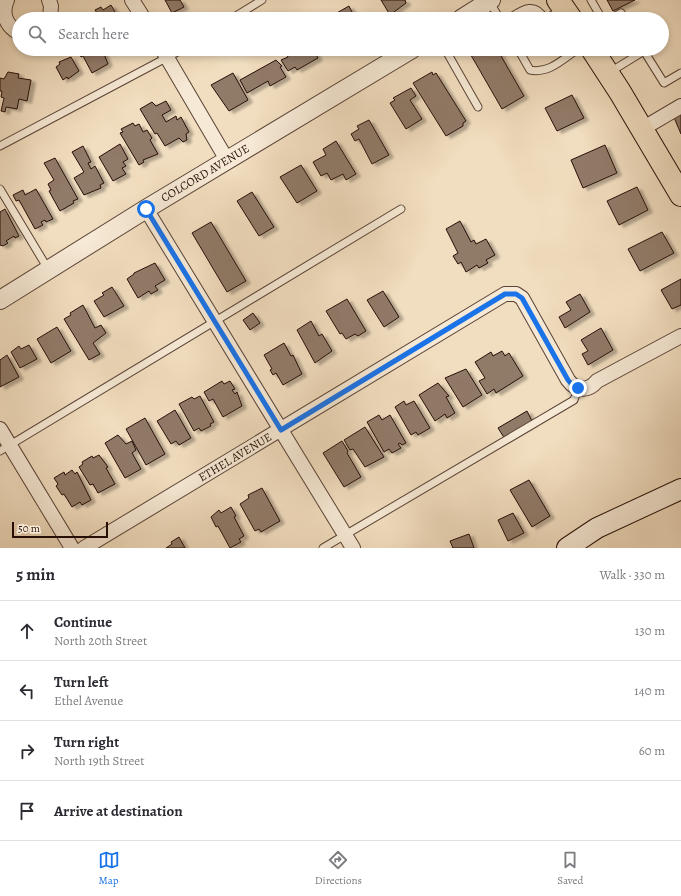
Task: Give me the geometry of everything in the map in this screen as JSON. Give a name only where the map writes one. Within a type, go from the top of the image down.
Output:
[{"type":"main road","points":[[597,56],[681,195]]},
{"type":"main road","points":[[567,548],[597,528],[681,489]]},
{"type":"street","points":[[7,0],[4,9],[5,17],[12,28]]},
{"type":"street","points":[[49,0],[51,6],[51,12]]},
{"type":"street","points":[[132,0],[140,12]]},
{"type":"street","points":[[472,12],[490,1]]},
{"type":"street","points":[[166,56],[227,160]]},
{"type":"street","name":"COLCORD AVENUE","points":[[0,300],[49,271],[146,209],[345,91],[401,56]]},
{"type":"street","points":[[642,129],[681,106]]},
{"type":"street","points":[[146,209],[353,548]]},
{"type":"street","name":"ETHEL AVENUE","points":[[84,548],[505,294],[511,292],[522,298],[568,380],[573,386],[578,388]]},
{"type":"street","points":[[578,388],[586,389],[593,386],[597,381],[679,342]]},
{"type":"street","points":[[0,429],[5,448],[72,548]]},
{"type":"lane","points":[[242,12],[262,0]]},
{"type":"lane","points":[[591,0],[598,12]]},
{"type":"lane","points":[[490,1],[496,12]]},
{"type":"lane","points":[[519,12],[526,8],[534,9],[540,12]]},
{"type":"lane","points":[[0,146],[155,65],[162,56]]},
{"type":"lane","points":[[448,56],[478,107]]},
{"type":"lane","points":[[522,56],[530,70],[538,72],[545,71],[567,56]]},
{"type":"lane","points":[[608,73],[634,56]]},
{"type":"lane","points":[[647,56],[664,83],[681,73]]},
{"type":"lane","points":[[0,189],[49,271]]},
{"type":"lane","points":[[5,448],[401,209]]},
{"type":"lane","points":[[323,548],[574,400],[578,388]]},
{"type":"building","points":[[165,0],[180,0],[184,7],[171,12]]},
{"type":"building","points":[[381,0],[405,0],[406,3],[394,12],[388,12]]},
{"type":"building","points":[[607,0],[635,0],[613,11]]},
{"type":"building","points":[[111,5],[115,12],[96,12],[95,10],[101,7],[103,10]]},
{"type":"building","points":[[349,6],[352,12],[338,12]]},
{"type":"building","points":[[83,56],[105,56],[108,64],[92,73]]},
{"type":"building","points":[[317,56],[318,58],[297,70],[295,67],[288,71],[281,60],[288,57]]},
{"type":"building","points":[[471,56],[501,56],[524,96],[502,109]]},
{"type":"building","points":[[71,57],[79,71],[68,79],[67,77],[63,80],[56,67],[60,64],[59,62]]},
{"type":"building","points":[[276,60],[282,66],[280,67],[286,77],[270,86],[268,81],[247,93],[240,80]]},
{"type":"building","points":[[8,72],[19,74],[18,78],[31,80],[27,101],[19,99],[17,109],[6,107],[5,112],[1,111],[4,98],[1,97],[2,91],[0,91],[0,78],[4,79]]},
{"type":"building","points":[[432,72],[433,75],[436,73],[466,121],[463,123],[463,126],[446,136],[413,83]]},
{"type":"building","points":[[233,73],[248,100],[229,111],[211,85]]},
{"type":"building","points":[[411,88],[416,96],[410,100],[422,119],[406,129],[390,103],[395,100],[393,98]]},
{"type":"building","points":[[572,95],[584,118],[557,131],[545,108]]},
{"type":"building","points":[[166,101],[171,110],[162,115],[166,122],[176,116],[177,120],[181,117],[189,132],[186,134],[187,140],[183,142],[179,138],[165,146],[157,133],[155,134],[140,109],[152,102],[156,106]]},
{"type":"building","points":[[681,111],[681,134],[673,115]]},
{"type":"building","points":[[369,120],[389,155],[372,164],[359,139],[355,141],[351,134],[359,129],[357,126]]},
{"type":"building","points":[[133,123],[135,126],[139,124],[143,132],[147,130],[152,138],[150,140],[158,154],[143,160],[144,162],[139,165],[120,133],[123,132],[121,129]]},
{"type":"building","points":[[336,141],[356,174],[346,180],[343,174],[331,180],[327,173],[321,176],[313,162],[326,155],[323,149]]},
{"type":"building","points":[[120,144],[128,159],[123,162],[126,166],[122,168],[126,174],[113,181],[99,157]]},
{"type":"building","points":[[605,145],[617,173],[583,188],[571,160]]},
{"type":"building","points":[[83,146],[91,162],[88,163],[91,169],[95,166],[104,183],[100,185],[101,188],[84,195],[74,178],[84,172],[72,152]]},
{"type":"building","points":[[55,158],[78,199],[60,211],[49,191],[51,190],[48,184],[54,180],[44,163]]},
{"type":"building","points":[[301,165],[317,191],[297,203],[280,177]]},
{"type":"building","points":[[637,187],[648,210],[619,225],[607,201]]},
{"type":"building","points":[[36,189],[53,219],[46,222],[45,220],[41,222],[43,225],[35,229],[19,200],[16,201],[13,195],[23,190],[25,195]]},
{"type":"building","points":[[252,192],[274,227],[259,236],[237,201]]},
{"type":"building","points":[[5,209],[19,236],[15,238],[14,236],[6,241],[8,243],[3,246],[0,245],[0,212]]},
{"type":"building","points":[[460,221],[471,242],[474,240],[476,244],[486,239],[495,255],[486,260],[488,263],[479,268],[477,265],[466,272],[461,262],[458,264],[453,256],[458,253],[446,229]]},
{"type":"building","points":[[211,222],[246,281],[227,292],[192,233]]},
{"type":"building","points":[[662,232],[674,253],[640,271],[628,249]]},
{"type":"building","points":[[155,263],[165,280],[155,286],[158,290],[151,294],[149,291],[138,298],[127,279],[134,273]]},
{"type":"building","points":[[681,279],[681,305],[672,309],[661,290]]},
{"type":"building","points":[[112,287],[124,306],[104,317],[94,301],[104,295],[102,293]]},
{"type":"building","points":[[383,291],[399,317],[384,327],[367,300]]},
{"type":"building","points":[[580,294],[590,312],[565,328],[559,317],[571,310],[566,302]]},
{"type":"building","points":[[347,299],[366,331],[358,336],[355,334],[346,339],[342,333],[340,334],[326,311]]},
{"type":"building","points":[[83,305],[95,328],[101,325],[106,333],[93,343],[100,354],[89,360],[64,319],[71,315],[70,313]]},
{"type":"building","points":[[253,313],[260,323],[250,330],[243,320]]},
{"type":"building","points":[[311,321],[319,336],[322,334],[332,351],[315,363],[297,330]]},
{"type":"building","points":[[57,327],[71,351],[51,363],[37,339]]},
{"type":"building","points":[[601,328],[613,350],[588,365],[582,354],[588,351],[581,340]]},
{"type":"building","points":[[284,343],[291,356],[293,355],[302,374],[283,385],[276,373],[273,375],[270,370],[272,369],[264,355]]},
{"type":"building","points":[[29,345],[37,359],[20,368],[11,352],[19,346],[21,349]]},
{"type":"building","points":[[502,351],[505,356],[509,353],[523,376],[496,393],[494,389],[487,394],[479,381],[485,378],[475,362],[491,352],[493,356]]},
{"type":"building","points":[[7,355],[19,377],[0,387],[0,360]]},
{"type":"building","points":[[466,369],[482,395],[463,407],[445,378]]},
{"type":"building","points":[[222,381],[224,384],[230,381],[235,389],[232,390],[235,394],[237,392],[242,406],[223,417],[213,399],[209,401],[204,392]]},
{"type":"building","points":[[438,383],[449,396],[446,397],[455,413],[447,418],[445,414],[435,421],[419,395]]},
{"type":"building","points":[[200,396],[214,422],[210,424],[211,426],[201,431],[199,428],[194,431],[179,404],[192,397],[194,399]]},
{"type":"building","points":[[404,401],[406,405],[414,401],[430,428],[418,435],[416,432],[411,435],[395,407]]},
{"type":"building","points":[[175,410],[191,438],[179,445],[176,441],[171,444],[157,421]]},
{"type":"building","points":[[527,411],[533,423],[505,439],[498,428]]},
{"type":"building","points":[[379,415],[382,420],[390,415],[406,443],[402,445],[400,443],[398,444],[401,448],[392,453],[389,449],[384,452],[367,422]]},
{"type":"building","points":[[145,418],[165,454],[146,465],[126,429]]},
{"type":"building","points":[[365,427],[384,457],[365,467],[353,449],[350,450],[344,440]]},
{"type":"building","points":[[118,435],[126,444],[132,441],[136,450],[132,453],[141,469],[125,478],[105,443]]},
{"type":"building","points":[[342,441],[361,477],[344,487],[323,453]]},
{"type":"building","points":[[99,455],[108,467],[106,468],[115,484],[98,493],[93,484],[90,485],[79,467],[83,464],[82,462],[92,456],[93,458]]},
{"type":"building","points":[[72,470],[75,474],[77,472],[91,500],[82,505],[80,502],[72,507],[64,494],[62,495],[56,486],[58,484],[54,478],[64,472],[65,475]]},
{"type":"building","points":[[529,480],[550,516],[532,527],[510,490]]},
{"type":"building","points":[[262,488],[280,521],[261,532],[259,529],[255,531],[240,504],[249,498],[248,495]]},
{"type":"building","points":[[231,507],[236,516],[234,517],[244,536],[239,539],[241,542],[230,548],[218,526],[216,527],[211,517],[219,510],[221,513]]},
{"type":"building","points":[[513,513],[524,533],[508,541],[498,520]]},
{"type":"building","points":[[469,534],[474,548],[453,548],[450,541]]},
{"type":"building","points":[[179,537],[185,548],[166,548],[172,544],[171,542]]},
{"type":"route","points":[[146,209],[281,430],[500,297],[511,292],[522,298],[568,380],[573,386],[578,388]]}]
